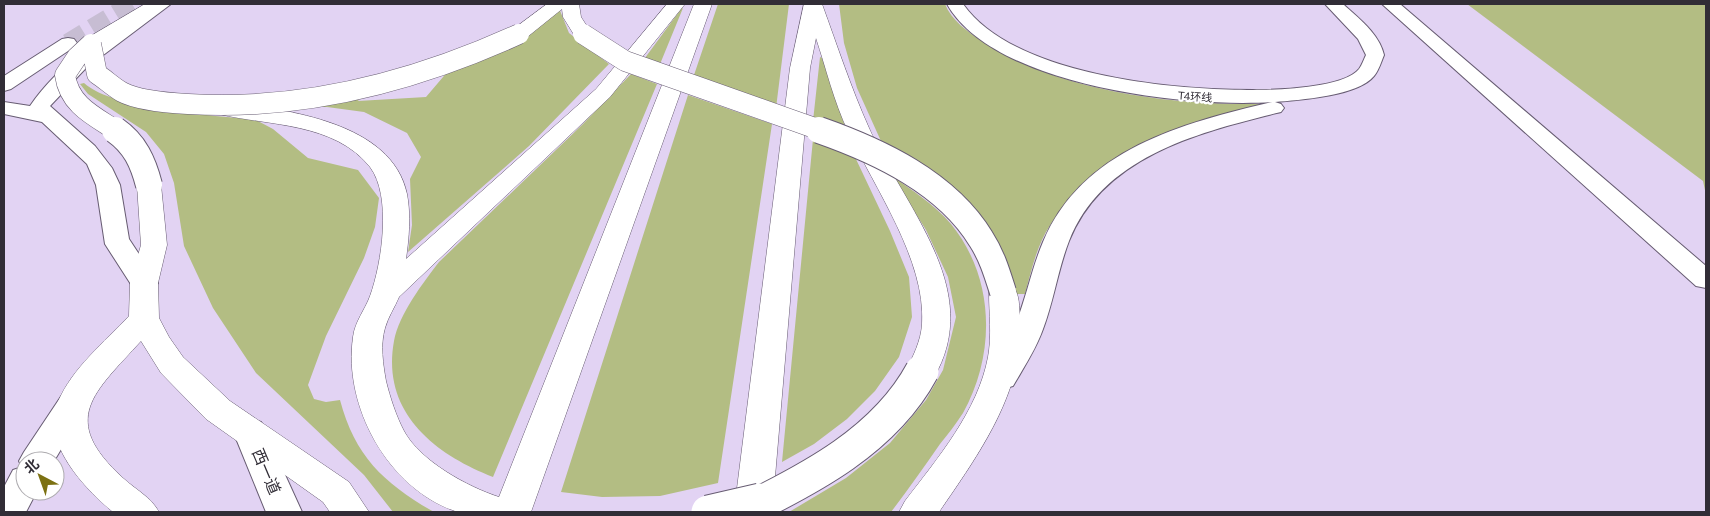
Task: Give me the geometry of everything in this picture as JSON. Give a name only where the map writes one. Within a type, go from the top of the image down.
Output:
[{"type":"main road","points":[[140,4],[117,19],[77,57],[64,75],[67,92],[81,106],[130,143],[144,166],[149,185],[154,245],[144,284],[144,318],[161,349],[192,388],[218,410],[336,492],[350,512]]},
{"type":"main road","points":[[94,41],[157,4]]},
{"type":"main road","points":[[193,104],[267,103],[374,86],[442,66],[519,34],[557,4]]},
{"type":"main road","points":[[570,4],[572,18],[583,34],[608,52],[625,61],[850,141],[916,176],[946,199],[972,227],[992,258],[1003,292],[1002,364],[982,413],[945,475],[918,512]]},
{"type":"main road","points":[[386,293],[603,93],[676,4]]},
{"type":"main road","points":[[512,512],[703,4]]},
{"type":"main road","points":[[742,512],[764,504],[832,463],[874,432],[903,402],[922,371],[932,348],[937,326],[936,298],[932,280],[913,235],[858,129],[813,4]]},
{"type":"main road","points":[[764,504],[800,68],[813,4]]},
{"type":"main road","points":[[94,41],[91,62],[95,74],[113,89],[147,99],[274,114],[318,125],[358,146],[377,161],[392,184],[397,221],[386,293],[369,329],[367,372],[380,415],[398,450],[432,482],[479,507],[497,512]]},
{"type":"main road","points":[[140,512],[122,500],[94,472],[79,450],[73,429],[73,403],[87,381],[144,318]]},
{"type":"main road","points":[[708,512],[764,504]]},
{"type":"street","points":[[144,284],[133,265],[121,251],[115,238],[110,194],[101,168],[81,145],[39,107],[50,90],[120,32],[163,4]]},
{"type":"street","name":"T4环线","points":[[955,4],[958,11],[979,31],[1006,48],[1045,64],[1134,89],[1183,96],[1253,98],[1334,90],[1357,80],[1372,68],[1375,55],[1369,39],[1333,4]]},
{"type":"street","points":[[1390,4],[1706,280]]},
{"type":"street","points":[[4,85],[68,43]]},
{"type":"street","points":[[982,413],[1029,329],[1061,230],[1084,197],[1108,172],[1142,150],[1180,134],[1216,122],[1303,100],[1334,90]]},
{"type":"street","points":[[4,108],[38,112],[48,117]]},
{"type":"street","points":[[42,451],[73,403]]},
{"type":"street","name":"西一道","points":[[249,431],[284,512]]},
{"type":"street","points":[[8,512],[15,499]]},
{"type":"shaded area","points":[[4,4],[1706,4],[1706,512],[4,512]]},
{"type":"green space","points":[[718,4],[789,4],[776,108],[692,81]]},
{"type":"green space","points":[[839,4],[945,4],[951,15],[966,30],[1012,58],[1045,72],[1115,92],[1152,98],[1188,102],[1258,104],[1260,106],[1196,123],[1164,134],[1107,166],[1082,187],[1060,211],[1039,246],[1025,294],[1016,294],[1008,267],[885,150],[857,88],[844,43]]},
{"type":"green space","points":[[1467,4],[1706,4],[1706,195],[1703,181]]},
{"type":"green space","points":[[559,8],[569,33],[609,64],[529,146],[408,252],[412,225],[410,179],[421,157],[407,133],[364,112],[327,107],[268,107],[365,92],[358,101],[426,97],[449,70]]},
{"type":"green space","points":[[683,8],[658,69],[642,62],[681,9]]},
{"type":"green space","points":[[820,57],[822,58],[848,135],[813,121]]},
{"type":"green space","points":[[631,74],[657,84],[493,477],[451,456],[432,443],[416,427],[404,409],[396,389],[392,366],[394,341],[397,331],[412,299],[439,262],[583,124]]},
{"type":"green space","points":[[84,83],[98,92],[141,105],[165,110],[256,120],[273,129],[308,158],[358,170],[379,198],[375,227],[364,258],[326,336],[308,385],[314,399],[326,402],[340,400],[354,438],[374,467],[401,491],[434,512],[393,512],[364,475],[256,373],[213,308],[184,246],[174,183],[164,154],[146,132],[88,94],[80,84]]},
{"type":"green space","points":[[688,95],[772,124],[718,483],[660,496],[602,497],[561,492]]},
{"type":"green space","points":[[813,139],[855,157],[890,231],[909,277],[912,317],[899,357],[875,391],[847,419],[814,444],[782,462]]},
{"type":"green space","points":[[892,176],[938,210],[951,224],[966,245],[976,268],[983,292],[986,317],[985,342],[974,390],[955,425],[891,512],[789,512],[846,478],[890,443],[926,400],[943,370],[956,317],[948,277],[926,230]]},
{"type":"tunnel","points":[[68,43],[132,4]]}]
